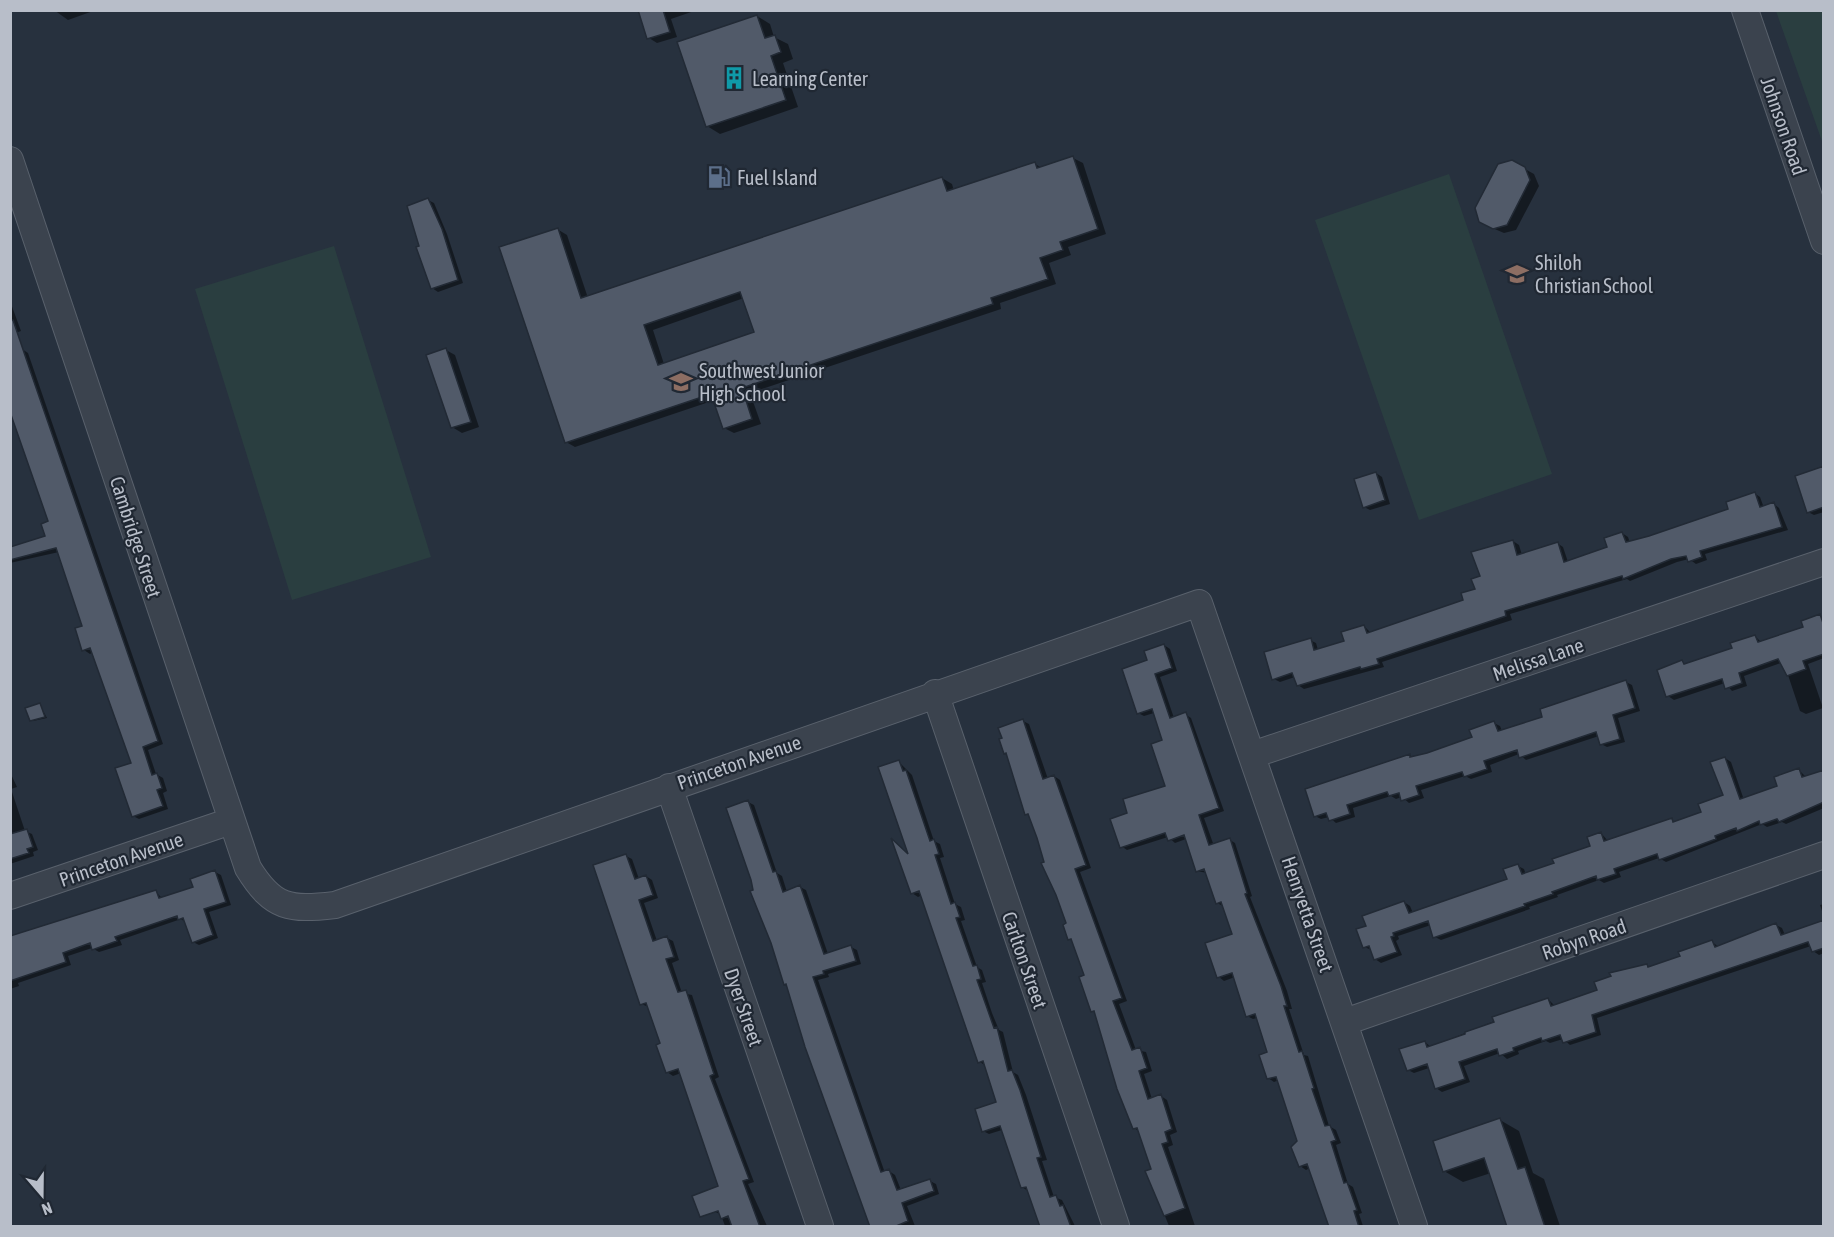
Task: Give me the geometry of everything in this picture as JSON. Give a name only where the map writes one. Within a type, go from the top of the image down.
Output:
[{"type":"street","name":"Johnson Road","points":[[1744,10],[1824,241]]},
{"type":"street","name":"Cambridge Street","points":[[10,160],[231,821],[248,868],[261,890],[278,903]]},
{"type":"street","name":"Melissa Lane","points":[[1252,755],[1824,562]]},
{"type":"street","name":"Princeton Avenue","points":[[278,903],[304,909],[335,905],[935,693],[1199,603]]},
{"type":"street","name":"Henryetta Street","points":[[1199,603],[1414,1227]]},
{"type":"street","name":"Carlton Street","points":[[935,693],[1116,1227]]},
{"type":"street","name":"Dyer Street","points":[[669,787],[820,1227]]},
{"type":"street","name":"Princeton Avenue","points":[[10,896],[231,821]]},
{"type":"street","name":"Robyn Road","points":[[1345,1022],[1824,855]]},
{"type":"green space","points":[[1776,11],[1823,11],[1823,144]]},
{"type":"green space","points":[[1449,174],[1552,474],[1419,520],[1315,220]]},
{"type":"green space","points":[[334,246],[431,557],[292,600],[195,289]]},
{"type":"building","points":[[638,10],[663,10],[670,32],[647,39]]},
{"type":"building","name":"Learning Center","points":[[757,15],[765,38],[775,35],[781,52],[771,56],[786,100],[706,127],[677,42]]},
{"type":"building","points":[[1073,156],[1098,229],[1060,242],[1063,250],[1040,258],[1048,279],[991,298],[993,304],[742,388],[752,419],[723,429],[711,394],[565,443],[499,247],[558,228],[581,298],[942,177],[947,191],[1035,162],[1037,168]],"holes":[[[740,292],[754,332],[658,365],[644,325]]]},
{"type":"building","points":[[1512,160],[1525,167],[1530,180],[1507,225],[1493,229],[1479,222],[1475,208],[1498,164]]},
{"type":"building","points":[[428,198],[442,229],[458,280],[431,289],[416,247],[419,246],[407,206]]},
{"type":"building","points":[[10,320],[13,320],[158,741],[143,747],[152,775],[157,773],[162,788],[157,790],[163,806],[132,817],[115,768],[131,763],[90,648],[82,651],[75,628],[82,626],[56,548],[10,560],[10,547],[45,536],[41,524],[48,521],[10,412]]},
{"type":"building","points":[[446,348],[471,422],[451,428],[426,355]]},
{"type":"building","points":[[1824,466],[1824,507],[1807,513],[1795,476]]},
{"type":"building","points":[[1376,472],[1385,500],[1363,508],[1354,479]]},
{"type":"building","points":[[1755,492],[1760,507],[1774,502],[1782,527],[1700,551],[1702,557],[1688,562],[1686,556],[1671,559],[1623,579],[1622,576],[1505,611],[1506,616],[1377,659],[1379,664],[1361,669],[1360,667],[1297,686],[1292,673],[1272,680],[1264,652],[1311,638],[1314,650],[1344,641],[1341,632],[1364,625],[1367,633],[1463,600],[1461,593],[1475,589],[1471,579],[1480,576],[1471,552],[1513,540],[1517,555],[1558,542],[1564,562],[1607,547],[1604,538],[1622,532],[1626,542],[1649,536],[1728,509],[1726,502]]},
{"type":"building","points":[[1820,614],[1824,626],[1824,654],[1803,661],[1806,669],[1787,676],[1778,659],[1739,673],[1742,683],[1725,689],[1722,679],[1666,697],[1657,670],[1682,660],[1684,664],[1732,648],[1730,643],[1755,635],[1758,642],[1803,627],[1801,621]]},
{"type":"building","points":[[1164,644],[1172,668],[1155,674],[1170,718],[1186,712],[1219,808],[1199,815],[1209,845],[1230,838],[1247,893],[1245,894],[1281,986],[1287,1006],[1284,1006],[1299,1052],[1302,1051],[1325,1126],[1330,1125],[1336,1140],[1331,1142],[1344,1183],[1347,1182],[1357,1210],[1354,1211],[1359,1227],[1329,1227],[1307,1164],[1299,1167],[1291,1147],[1297,1141],[1276,1077],[1267,1079],[1259,1055],[1267,1052],[1255,1014],[1246,1017],[1232,973],[1217,978],[1205,943],[1232,934],[1221,902],[1216,904],[1204,869],[1196,872],[1184,835],[1168,841],[1165,833],[1120,848],[1110,819],[1127,813],[1123,799],[1165,786],[1151,744],[1162,740],[1152,709],[1137,714],[1122,669],[1147,660],[1144,651]]},
{"type":"building","points":[[1626,680],[1635,708],[1613,715],[1620,739],[1600,745],[1596,732],[1519,758],[1517,750],[1484,761],[1487,769],[1464,777],[1462,772],[1416,786],[1419,795],[1401,801],[1399,793],[1389,796],[1387,792],[1347,805],[1350,814],[1329,821],[1326,813],[1314,817],[1305,789],[1410,754],[1410,757],[1427,753],[1472,737],[1469,730],[1494,721],[1498,731],[1542,717],[1540,709]]},
{"type":"building","points":[[40,703],[45,717],[30,721],[25,708]]},
{"type":"building","points":[[1023,719],[1043,779],[1054,775],[1086,865],[1075,869],[1122,998],[1113,1001],[1132,1050],[1140,1047],[1147,1068],[1139,1071],[1148,1099],[1161,1094],[1172,1129],[1165,1132],[1168,1142],[1162,1144],[1185,1208],[1164,1216],[1145,1171],[1151,1169],[1137,1128],[1133,1129],[1117,1089],[1094,1011],[1091,1012],[1079,977],[1084,975],[1071,939],[1068,940],[1063,925],[1066,923],[1056,895],[1041,863],[1044,862],[1037,838],[1028,814],[1025,815],[1006,753],[1004,754],[999,739],[1002,738],[998,728]]},
{"type":"building","points":[[1725,757],[1740,799],[1777,786],[1774,777],[1799,768],[1802,777],[1824,770],[1824,802],[1779,822],[1777,819],[1760,825],[1759,821],[1737,831],[1736,828],[1715,836],[1716,839],[1659,860],[1657,854],[1614,869],[1616,874],[1597,880],[1596,876],[1552,892],[1553,894],[1524,904],[1525,906],[1433,938],[1428,921],[1393,933],[1394,936],[1391,937],[1397,952],[1374,960],[1369,946],[1363,948],[1356,929],[1366,926],[1362,916],[1404,901],[1409,913],[1507,879],[1503,869],[1518,864],[1522,874],[1554,863],[1552,859],[1590,846],[1587,837],[1601,832],[1604,841],[1672,818],[1673,822],[1701,812],[1698,804],[1723,795],[1710,762]]},
{"type":"building","points":[[899,760],[903,771],[906,770],[930,841],[934,839],[939,854],[935,855],[951,904],[955,902],[960,917],[956,918],[973,966],[977,965],[981,979],[977,980],[994,1028],[997,1027],[1008,1071],[1012,1070],[1020,1090],[1041,1157],[1037,1158],[1050,1197],[1056,1195],[1060,1206],[1063,1205],[1071,1227],[1040,1227],[1026,1187],[1021,1188],[1000,1126],[982,1132],[975,1109],[996,1102],[983,1061],[978,1063],[919,891],[911,894],[891,838],[908,854],[878,767]]},
{"type":"building","points":[[748,800],[773,872],[776,871],[783,892],[800,885],[824,954],[851,945],[856,961],[823,971],[824,974],[813,977],[881,1172],[889,1169],[897,1190],[930,1179],[934,1191],[902,1203],[908,1221],[894,1227],[870,1227],[805,1047],[786,984],[784,985],[771,943],[750,891],[753,890],[751,880],[726,808]]},
{"type":"building","points":[[27,829],[33,847],[27,849],[29,853],[10,859],[10,834]]},
{"type":"building","points":[[626,854],[635,879],[646,875],[653,895],[639,900],[653,941],[667,936],[674,957],[666,959],[678,992],[686,990],[714,1074],[710,1076],[749,1179],[743,1181],[760,1227],[732,1227],[728,1216],[721,1219],[718,1211],[700,1217],[692,1196],[718,1186],[678,1069],[666,1073],[656,1045],[660,1043],[646,1003],[640,1005],[593,865]]},
{"type":"building","points":[[215,870],[226,902],[204,909],[213,935],[192,943],[183,918],[178,920],[177,916],[115,937],[117,941],[92,950],[90,943],[63,953],[66,962],[10,981],[10,936],[156,890],[159,898],[193,887],[190,879]]},
{"type":"building","points":[[1824,920],[1824,948],[1812,952],[1808,942],[1592,1015],[1596,1032],[1563,1043],[1560,1035],[1542,1041],[1541,1038],[1513,1048],[1514,1051],[1499,1056],[1497,1049],[1459,1062],[1465,1079],[1435,1089],[1427,1064],[1407,1071],[1399,1049],[1425,1041],[1427,1047],[1465,1034],[1465,1032],[1494,1022],[1492,1017],[1548,998],[1551,1006],[1597,990],[1594,982],[1611,976],[1609,973],[1647,964],[1648,967],[1680,956],[1678,952],[1712,940],[1715,947],[1776,923],[1781,935]]},
{"type":"building","points":[[1500,1118],[1518,1169],[1525,1167],[1545,1227],[1507,1227],[1484,1158],[1443,1172],[1433,1141]]},
{"type":"place","name":"Learning Center","points":[[734,78]]},
{"type":"place","name":"Fuel Island","points":[[719,177]]},
{"type":"place","name":"Shiloh Christian School","points":[[1517,274]]},
{"type":"place","name":"Southwest Junior High School","points":[[681,382]]}]
